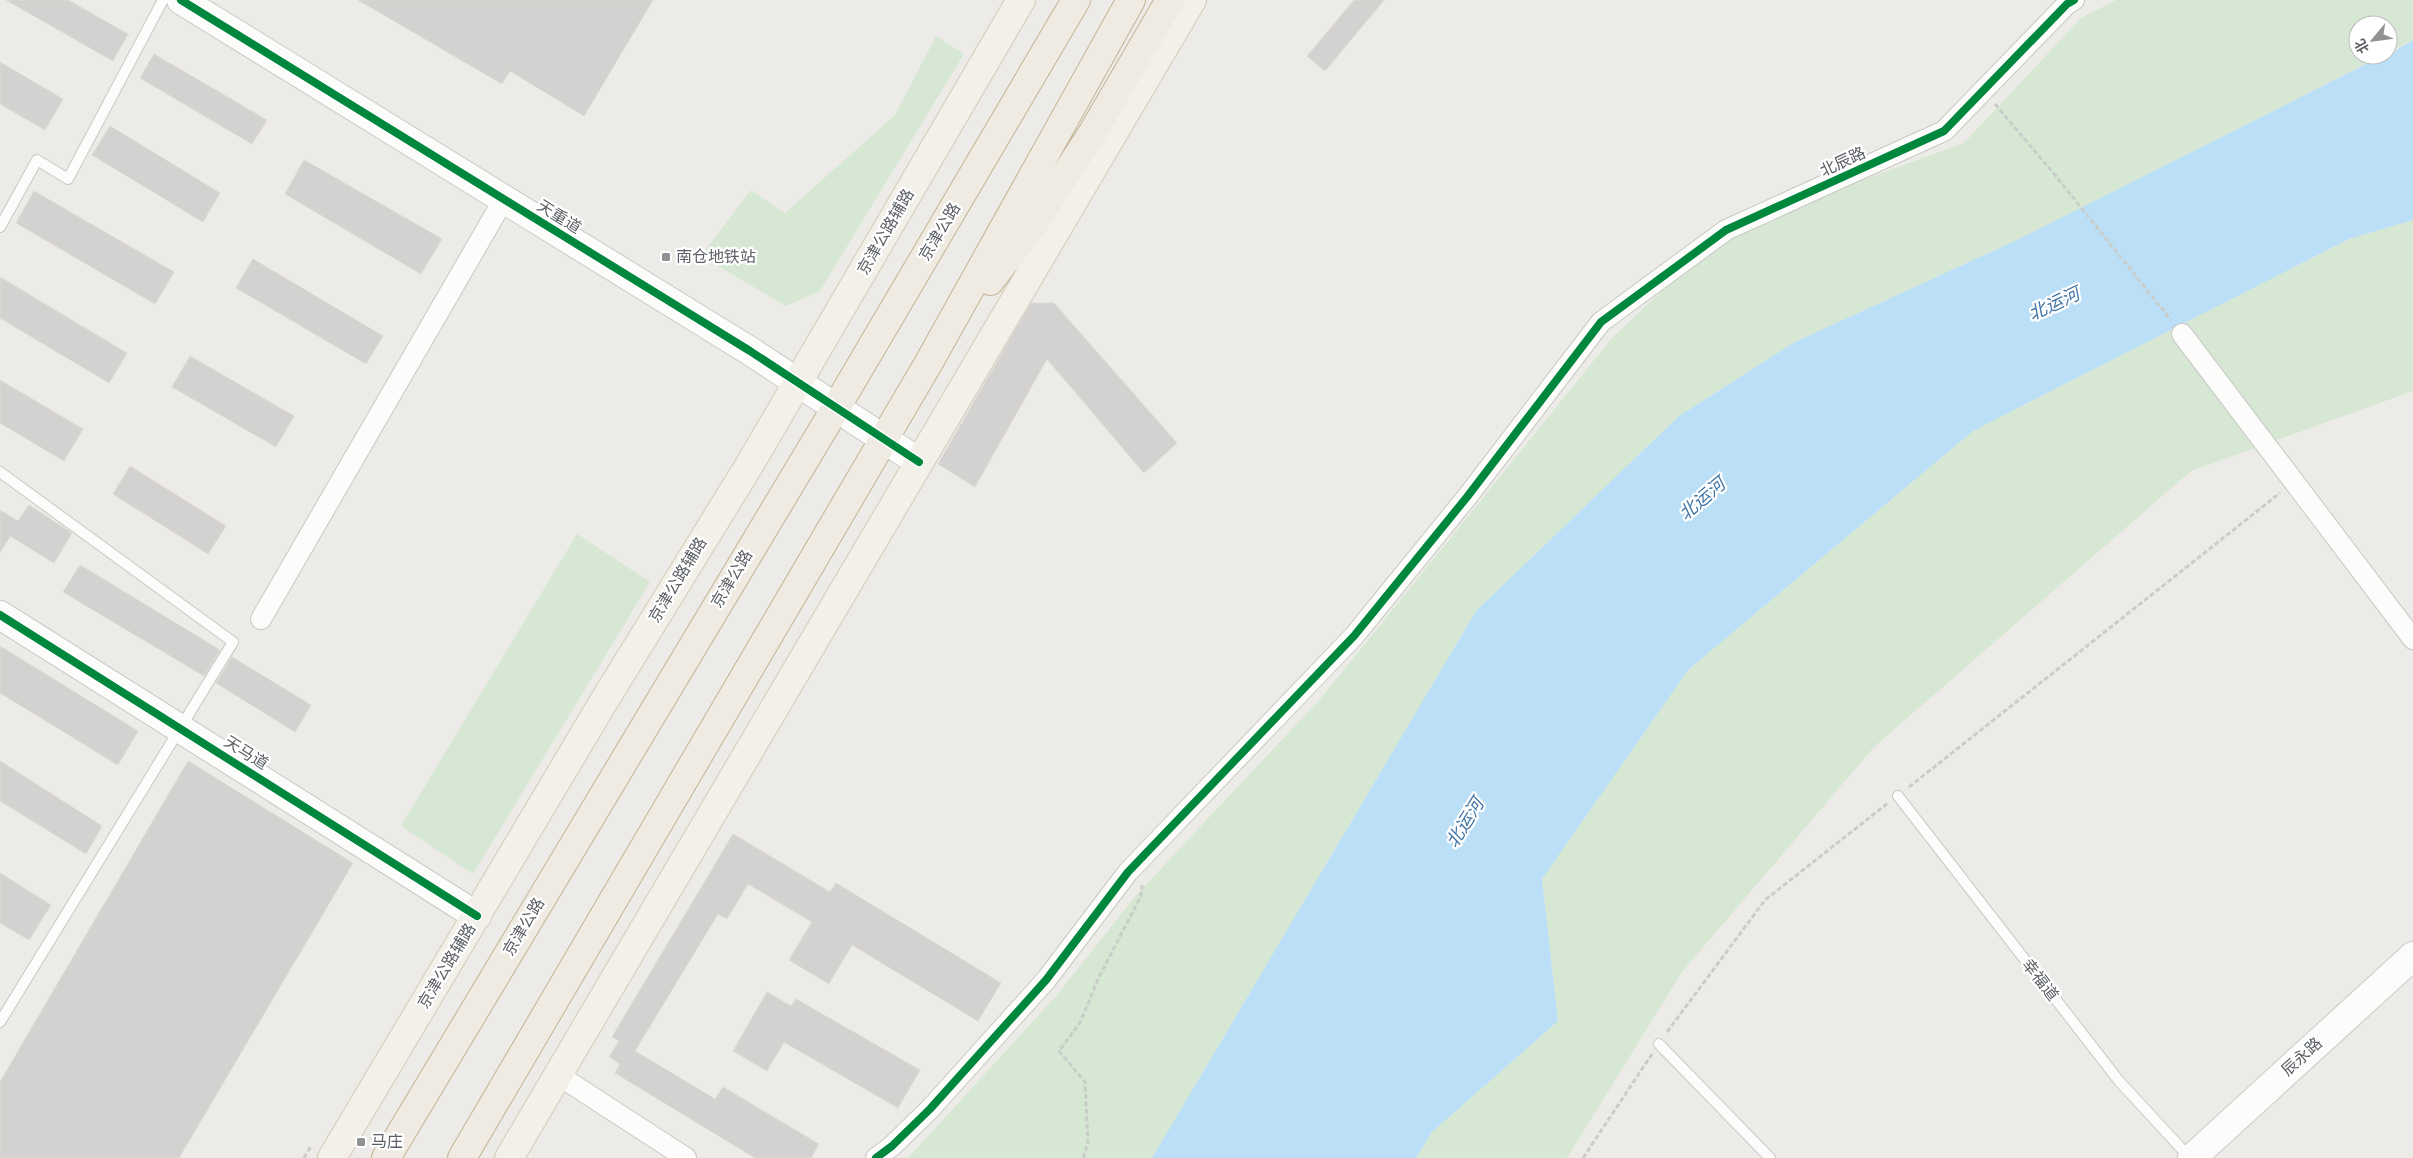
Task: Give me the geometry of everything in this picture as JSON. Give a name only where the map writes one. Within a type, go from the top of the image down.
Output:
[{"type":"highway","name":"京津公路","points":[[386,1158],[837,406],[1076,0]]},
{"type":"highway","points":[[462,1158],[928,364],[1131,0]]},
{"type":"highway","points":[[928,364],[1033,225],[1093,132],[1170,0]]},
{"type":"main road","name":"京津公路辅路","points":[[332,1158],[798,382],[1021,0]]},
{"type":"main road","points":[[509,1158],[1192,0]]},
{"type":"street","name":"天重道","points":[[181,0],[837,406],[919,462]]},
{"type":"street","name":"北辰路","points":[[876,1158],[892,1146],[930,1109],[1039,987],[1128,872],[1354,636],[1467,497],[1602,322],[1726,230],[1944,131],[2067,4],[2074,0]]},
{"type":"street","points":[[261,619],[504,199]]},
{"type":"street","points":[[2182,334],[2413,639]]},
{"type":"street","name":"天马道","points":[[0,615],[477,916]]},
{"type":"street","name":"辰永路","points":[[2191,1158],[2413,956]]},
{"type":"street","name":"辰永路","points":[[2199,1158],[2413,963]]},
{"type":"street","points":[[558,1075],[686,1158]]},
{"type":"lane","points":[[0,227],[37,160],[68,179],[163,0]]},
{"type":"lane","points":[[0,472],[233,642],[0,1022]]},
{"type":"lane","name":"幸福道","points":[[1898,796],[2119,1081],[2191,1158]]},
{"type":"lane","points":[[1659,1044],[1770,1158]]},
{"type":"path","points":[[1984,90],[2055,175],[2182,334]]},
{"type":"path","points":[[1083,1158],[1088,1143],[1085,1082],[1059,1051],[1080,1023],[1099,977],[1141,896],[1143,857]]},
{"type":"green space","points":[[2116,0],[2413,0],[2413,40],[2398,48],[2398,15],[2348,15],[2348,65],[2364,65],[2017,240],[1795,342],[1679,416],[1476,611],[1152,1158],[908,1158],[1057,995],[1138,893],[1322,697],[1612,338],[1726,230],[1964,143],[2081,18]]},
{"type":"green space","points":[[936,36],[964,54],[820,291],[786,306],[701,256],[751,190],[785,213],[895,115]]},
{"type":"green space","points":[[2413,220],[2413,391],[2191,471],[1874,747],[1682,972],[1567,1158],[1416,1158],[1432,1132],[1558,1021],[1542,879],[1688,670],[1973,431],[2349,239]]},
{"type":"green space","points":[[577,534],[650,582],[473,874],[401,826]]},
{"type":"water","name":"北运河","points":[[2413,40],[2413,220],[2349,239],[1973,431],[1688,670],[1542,879],[1558,1021],[1432,1132],[1416,1158],[1152,1158],[1476,611],[1679,416],[1795,342],[2017,240],[2364,65],[2398,65],[2398,49]]},
{"type":"building","points":[[6,0],[68,0],[128,34],[113,61]]},
{"type":"building","points":[[358,0],[653,0],[584,116],[510,71],[502,84]]},
{"type":"building","points":[[1354,0],[1384,0],[1325,71],[1307,56]]},
{"type":"building","points":[[154,54],[267,120],[252,144],[140,78]]},
{"type":"building","points":[[0,62],[63,99],[45,130],[0,104]]},
{"type":"building","points":[[110,126],[220,193],[203,222],[92,155]]},
{"type":"building","points":[[304,160],[442,239],[421,274],[285,194]]},
{"type":"building","points":[[34,191],[174,272],[155,304],[16,223]]},
{"type":"building","points":[[253,259],[383,336],[366,364],[236,288]]},
{"type":"building","points":[[0,277],[127,353],[109,383],[0,318]]},
{"type":"building","points":[[1031,303],[1054,303],[1177,443],[1144,473],[1047,359],[975,487],[938,464]]},
{"type":"building","points":[[190,356],[294,416],[276,447],[172,387]]},
{"type":"building","points":[[0,380],[83,429],[64,461],[0,423]]},
{"type":"building","points":[[130,466],[226,526],[208,554],[113,494]]},
{"type":"building","points":[[29,505],[72,533],[54,563],[10,536],[0,553],[0,510],[18,521]]},
{"type":"building","points":[[80,565],[220,650],[204,676],[63,592]]},
{"type":"building","points":[[0,646],[138,731],[118,765],[0,693]]},
{"type":"building","points":[[232,657],[311,705],[295,732],[216,683]]},
{"type":"building","points":[[0,761],[102,826],[86,854],[0,801]]},
{"type":"building","points":[[188,761],[353,863],[179,1158],[0,1158],[0,1082]]},
{"type":"building","points":[[733,834],[830,892],[836,883],[1001,983],[978,1021],[852,945],[829,984],[789,960],[812,922],[748,884],[727,919],[718,914],[635,1051],[715,1099],[723,1087],[819,1144],[811,1158],[755,1158],[615,1073],[620,1064],[609,1057],[619,1041],[612,1037]]},
{"type":"building","points":[[0,873],[51,905],[29,940],[0,923]]},
{"type":"building","points":[[767,992],[791,1006],[796,999],[920,1070],[898,1108],[784,1042],[767,1071],[733,1051]]},
{"type":"cycle path","points":[[181,0],[750,351],[919,462]]},
{"type":"cycle path","points":[[876,1158],[892,1146],[930,1109],[1046,980],[1128,872],[1354,636],[1467,497],[1601,322],[1726,230],[1944,131],[2067,4],[2074,0]]},
{"type":"cycle path","points":[[0,615],[477,916]]},
{"type":"place","name":"南仓地铁站","points":[[666,257]]},
{"type":"place","name":"马庄","points":[[361,1142]]}]
